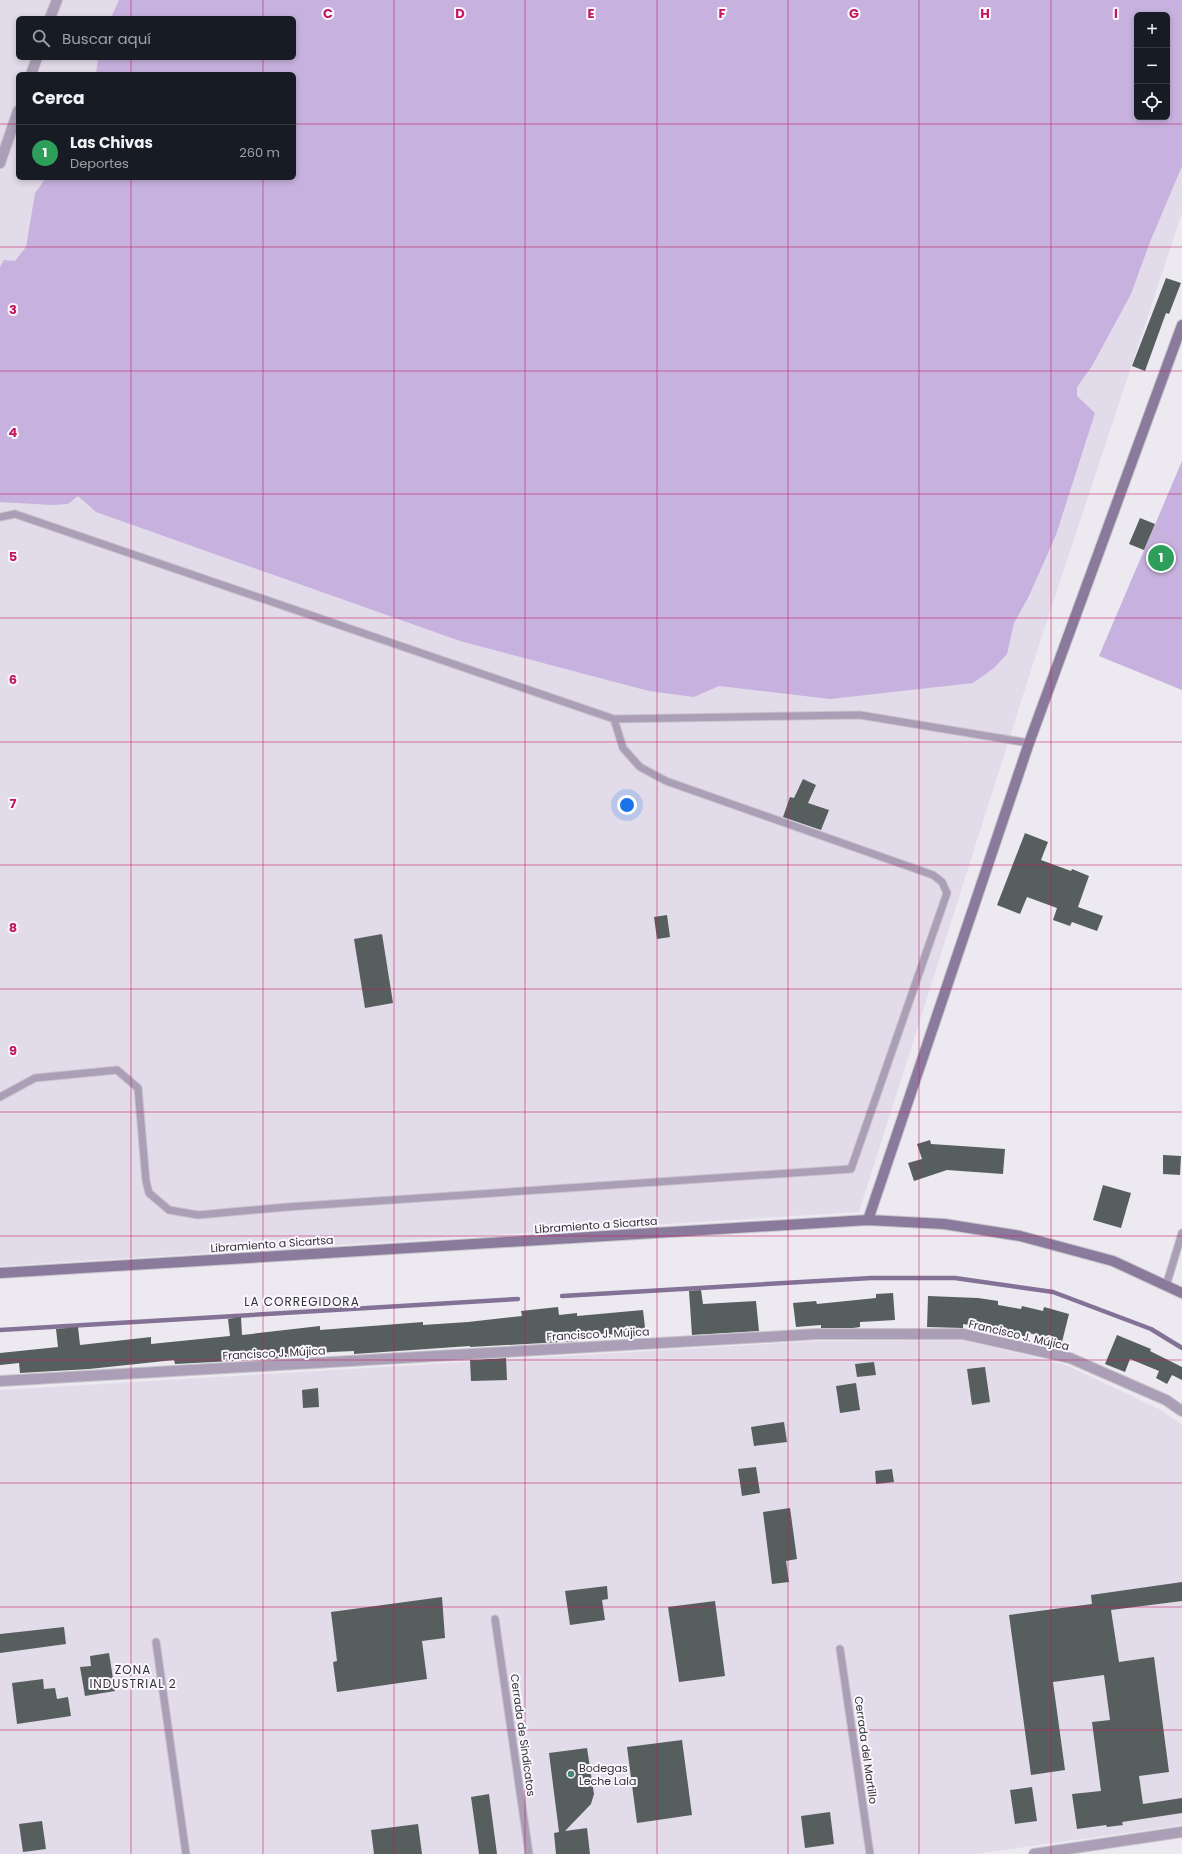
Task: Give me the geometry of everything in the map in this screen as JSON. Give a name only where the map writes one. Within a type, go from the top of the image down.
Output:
[{"type":"main road","points":[[868,1220],[1029,743],[1182,325]]},
{"type":"main road","name":"Libramiento a Sicartsa","points":[[0,1273],[868,1220],[944,1224],[1020,1236],[1113,1261],[1182,1293]]},
{"type":"street","points":[[51,16],[57,0]]},
{"type":"street","points":[[32,72],[35,60]]},
{"type":"street","points":[[0,163],[16,117]]},
{"type":"street","name":"Francisco J. Mújica","points":[[0,1381],[817,1334],[963,1334],[1070,1358],[1166,1400],[1182,1411]]},
{"type":"street","points":[[1034,1854],[1085,1850],[1182,1832]]},
{"type":"lane","points":[[0,518],[15,514],[614,719],[860,715],[1029,743]]},
{"type":"lane","points":[[0,1097],[35,1078],[117,1070],[138,1088],[146,1181],[149,1193],[169,1210],[198,1215],[851,1169],[948,893],[942,882],[934,875],[666,781],[640,767],[622,748],[614,719]]},
{"type":"lane","points":[[1166,1286],[1182,1233]]},
{"type":"lane","name":"Cerrada de Sindicatos","points":[[495,1619],[528,1854]]},
{"type":"lane","points":[[156,1642],[186,1854]]},
{"type":"lane","name":"Cerrada del Martillo","points":[[840,1649],[870,1854]]},
{"type":"shaded area","points":[[0,0],[1182,0],[1182,213],[1040,642],[859,1212],[0,1266]]},
{"type":"shaded area","points":[[119,0],[1182,0],[1182,166],[1150,242],[1131,294],[1092,366],[1077,387],[1077,396],[1095,413],[1056,535],[1028,598],[1014,623],[1007,654],[994,668],[973,683],[830,699],[719,686],[694,697],[649,691],[460,641],[96,512],[78,496],[68,504],[52,505],[0,502],[0,267],[4,260],[15,261],[26,247],[35,193],[45,180],[296,180],[296,72],[96,72],[98,60],[296,60],[296,16],[112,16]]},
{"type":"shaded area","points":[[1182,461],[1182,690],[1099,656]]},
{"type":"shaded area","points":[[963,1340],[1066,1365],[1159,1409],[1182,1425],[1182,1825],[975,1854],[0,1854],[0,1390],[817,1341]]},
{"type":"building","points":[[1166,278],[1181,283],[1169,314],[1166,313],[1145,371],[1132,366]]},
{"type":"building","points":[[1140,518],[1155,524],[1144,550],[1129,544]]},
{"type":"building","points":[[803,779],[816,785],[808,803],[829,810],[821,830],[783,817],[790,797],[794,798]]},
{"type":"building","points":[[1025,833],[1048,842],[1041,860],[1071,871],[1072,869],[1089,876],[1078,907],[1103,916],[1097,931],[1072,922],[1070,926],[1053,920],[1057,908],[1027,897],[1020,914],[997,905]]},
{"type":"building","points":[[667,915],[670,937],[657,939],[654,917]]},
{"type":"building","points":[[382,934],[393,1003],[365,1008],[354,939]]},
{"type":"building","points":[[930,1140],[931,1144],[1005,1149],[1003,1174],[947,1170],[914,1181],[908,1163],[922,1159],[917,1144]]},
{"type":"building","points":[[1163,1155],[1181,1156],[1180,1175],[1163,1174]]},
{"type":"building","points":[[1103,1185],[1131,1193],[1121,1228],[1093,1220]]},
{"type":"building","points":[[701,1290],[703,1304],[756,1301],[759,1331],[692,1335],[689,1291]]},
{"type":"building","points":[[893,1293],[895,1320],[860,1322],[860,1327],[853,1328],[821,1328],[821,1325],[796,1327],[793,1303],[816,1301],[817,1304],[876,1298],[876,1294]]},
{"type":"building","points":[[928,1296],[978,1298],[998,1301],[998,1305],[1021,1309],[1022,1306],[1043,1311],[1044,1307],[1069,1314],[1062,1342],[1029,1333],[1028,1338],[1015,1333],[963,1324],[963,1328],[927,1327]]},
{"type":"building","points":[[558,1307],[559,1315],[577,1313],[577,1316],[643,1310],[646,1336],[626,1338],[626,1333],[580,1338],[579,1341],[470,1346],[354,1354],[354,1351],[331,1352],[273,1359],[175,1364],[174,1360],[89,1369],[20,1373],[19,1363],[0,1365],[0,1353],[58,1347],[56,1329],[78,1327],[80,1345],[151,1337],[151,1344],[230,1336],[228,1319],[241,1317],[242,1335],[320,1326],[320,1330],[423,1322],[423,1325],[468,1322],[522,1316],[521,1311]]},
{"type":"building","points":[[1117,1335],[1151,1349],[1150,1351],[1182,1367],[1182,1380],[1172,1375],[1167,1384],[1156,1378],[1159,1371],[1130,1359],[1125,1372],[1105,1364]]},
{"type":"building","points":[[506,1358],[507,1380],[471,1381],[470,1360]]},
{"type":"building","points":[[874,1362],[876,1375],[857,1377],[855,1364]]},
{"type":"building","points":[[985,1367],[990,1402],[972,1405],[967,1369]]},
{"type":"building","points":[[856,1383],[860,1410],[840,1413],[836,1386]]},
{"type":"building","points":[[318,1388],[319,1407],[303,1408],[302,1390]]},
{"type":"building","points":[[784,1422],[787,1442],[754,1446],[751,1427]]},
{"type":"building","points":[[756,1467],[760,1493],[742,1496],[738,1469]]},
{"type":"building","points":[[892,1469],[894,1482],[876,1484],[875,1471]]},
{"type":"building","points":[[790,1508],[797,1559],[786,1561],[789,1582],[772,1584],[763,1512]]},
{"type":"building","points":[[1182,1582],[1182,1601],[1111,1610],[1119,1662],[1154,1657],[1169,1772],[1139,1776],[1143,1804],[1182,1798],[1182,1813],[1122,1822],[1123,1825],[1107,1827],[1106,1825],[1077,1829],[1072,1794],[1101,1791],[1092,1722],[1110,1720],[1104,1675],[1053,1682],[1065,1770],[1031,1775],[1009,1615],[1092,1604],[1091,1595]]},
{"type":"building","points":[[607,1586],[608,1599],[602,1600],[605,1620],[570,1625],[565,1591]]},
{"type":"building","points":[[442,1597],[445,1638],[422,1641],[427,1679],[337,1692],[333,1662],[337,1661],[331,1612]]},
{"type":"building","points":[[715,1601],[725,1676],[679,1682],[668,1607]]},
{"type":"building","points":[[64,1627],[66,1644],[0,1653],[0,1634]]},
{"type":"building","points":[[109,1653],[115,1691],[85,1696],[80,1667],[91,1666],[90,1656]]},
{"type":"building","points":[[43,1679],[44,1689],[55,1688],[57,1699],[68,1697],[71,1716],[17,1724],[12,1683]]},
{"type":"building","points":[[682,1740],[692,1815],[637,1823],[627,1747]]},
{"type":"building","name":"Bodegas Leche Lala","points":[[587,1748],[594,1794],[591,1804],[565,1831],[587,1828],[590,1854],[556,1854],[554,1833],[559,1832],[549,1753]]},
{"type":"building","points":[[1032,1787],[1037,1821],[1015,1824],[1010,1790]]},
{"type":"building","points":[[489,1794],[497,1854],[479,1854],[471,1797]]},
{"type":"building","points":[[830,1812],[834,1844],[805,1848],[801,1816]]},
{"type":"building","points":[[42,1821],[46,1849],[23,1852],[19,1824]]},
{"type":"building","points":[[418,1824],[422,1854],[374,1854],[371,1830]]},
{"type":"waterway","points":[[562,1296],[871,1278],[955,1278],[1053,1292],[1151,1329],[1182,1348]]},
{"type":"waterway","points":[[0,1330],[518,1299]]},
{"type":"place","name":"Las Chivas","points":[[1161,558]]},
{"type":"place","name":"Bodegas Leche Lala","points":[[571,1774]]},
{"type":"district","name":"LA CORREGIDORA","points":[[302,1301]]},
{"type":"district","name":"ZONA INDUSTRIAL 2","points":[[133,1676]]}]
